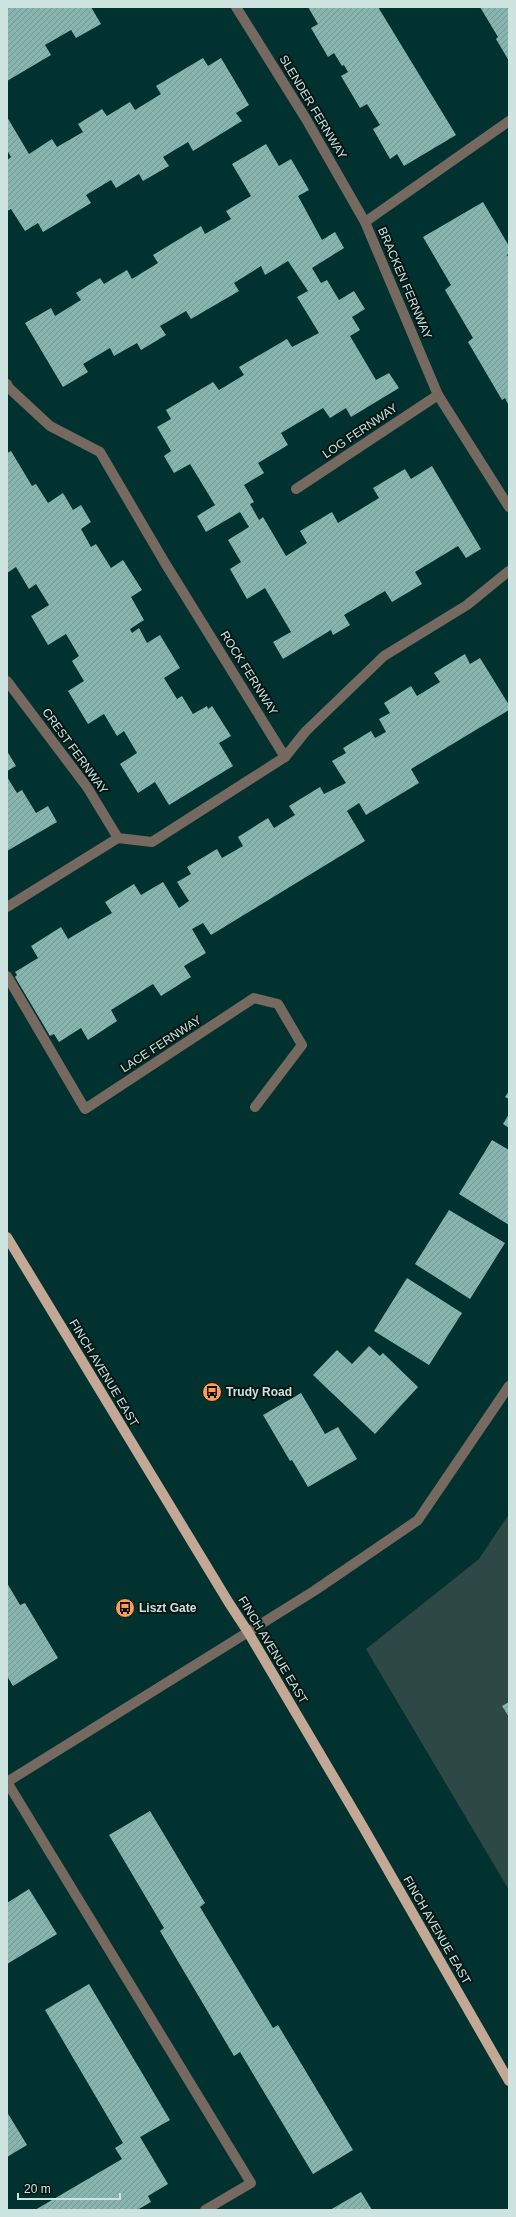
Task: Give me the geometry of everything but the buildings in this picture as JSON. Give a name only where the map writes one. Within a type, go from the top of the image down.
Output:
[{"type":"main road","name":"FINCH AVENUE EAST","points":[[7,1237],[228,1603],[248,1632],[358,1818],[509,2081]]},
{"type":"street","name":"SLENDER FERNWAY","points":[[236,7],[306,119],[365,222]]},
{"type":"street","name":"BRACKEN FERNWAY","points":[[509,121],[365,222],[438,395],[509,507]]},
{"type":"street","name":"ROCK FERNWAY","points":[[8,387],[50,426],[100,452],[285,757]]},
{"type":"street","name":"LOG FERNWAY","points":[[296,489],[438,395]]},
{"type":"street","points":[[7,907],[118,838],[152,842],[285,757],[306,731],[384,656],[467,605],[509,571]]},
{"type":"street","name":"CREST FERNWAY","points":[[7,681],[87,787],[118,838]]},
{"type":"street","name":"LACE FERNWAY","points":[[7,976],[86,1109],[254,998],[278,1004],[302,1045],[255,1107]]},
{"type":"street","points":[[205,2210],[251,2182],[7,1782],[314,1591],[418,1520],[509,1386]]},
{"type":"shaded area","points":[[509,1514],[509,1890],[366,1649],[479,1559]]},
{"type":"place","name":"Trudy Road","points":[[212,1392]]},
{"type":"place","name":"Liszt Gate","points":[[125,1608]]}]
